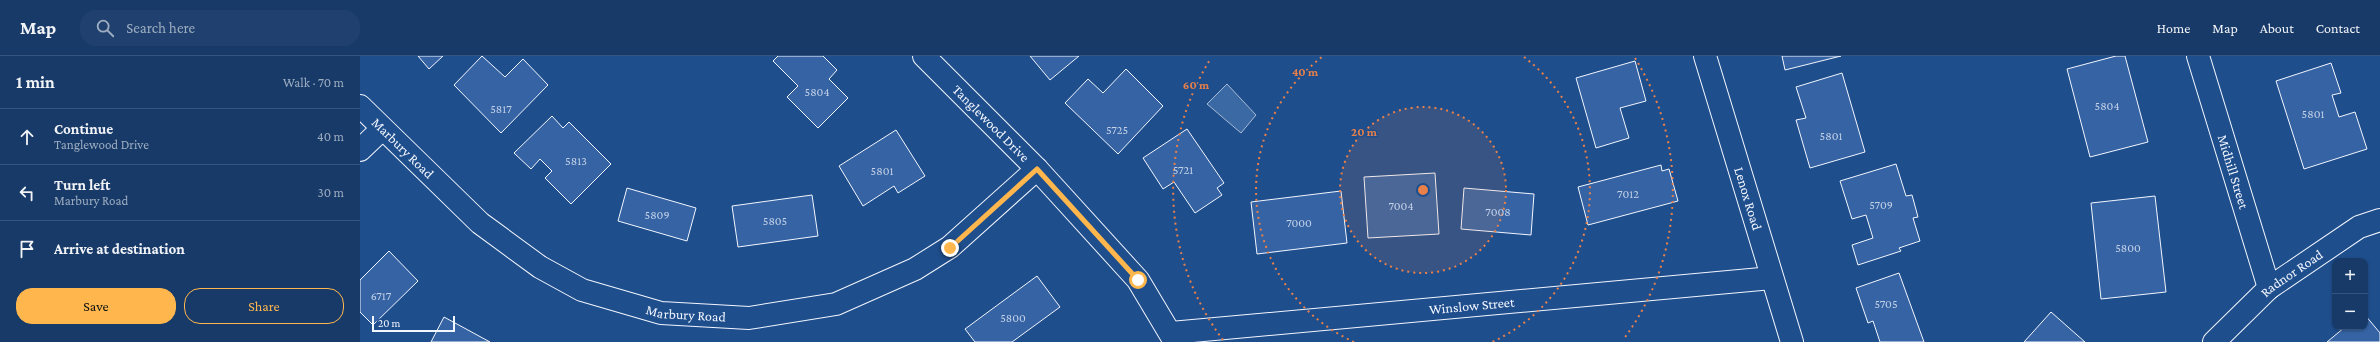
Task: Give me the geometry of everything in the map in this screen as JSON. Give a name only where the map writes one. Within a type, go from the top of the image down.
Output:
[{"type":"street","name":"Tanglewood Drive","points":[[924,56],[1037,169],[1138,280],[1173,338]]},
{"type":"street","name":"Lenox Road","points":[[1705,56],[1792,342]]},
{"type":"street","name":"Midhill Street","points":[[2198,56],[2269,288]]},
{"type":"street","name":"Marbury Road","points":[[360,106],[480,223],[540,267],[582,290],[661,313],[749,318],[836,304],[915,269],[950,248],[1037,169]]},
{"type":"street","points":[[360,150],[382,129]]},
{"type":"street","name":"Radnor Road","points":[[2214,342],[2269,288],[2359,227],[2380,220]]},
{"type":"street","name":"Winslow Street","points":[[1173,338],[1772,278]]},
{"type":"water","points":[[1227,84],[1256,115],[1241,133],[1207,104]]},
{"type":"building","points":[[418,56],[443,56],[429,69]]},
{"type":"building","points":[[482,56],[505,77],[523,59],[548,85],[501,133],[454,85]]},
{"type":"building","points":[[778,56],[823,56],[837,70],[829,79],[848,98],[818,128],[787,97],[798,86],[773,61]]},
{"type":"building","points":[[1030,56],[1079,56],[1050,80]]},
{"type":"building","points":[[1782,56],[1841,56],[1785,70]]},
{"type":"building","points":[[2116,56],[2125,56],[2148,142],[2090,157],[2067,69]]},
{"type":"building","points":[[1635,61],[1646,101],[1620,108],[1629,138],[1596,148],[1576,78]]},
{"type":"building","points":[[2331,63],[2341,93],[2332,95],[2339,117],[2355,112],[2367,149],[2304,169],[2276,81]]},
{"type":"building","points":[[1126,69],[1163,106],[1118,154],[1065,103],[1088,79],[1103,93]]},
{"type":"building","points":[[1842,73],[1865,152],[1810,168],[1796,120],[1806,118],[1796,87]]},
{"type":"building","points":[[552,116],[563,128],[569,122],[611,164],[571,204],[545,178],[552,171],[540,159],[531,169],[514,153]]},
{"type":"building","points":[[1187,129],[1224,183],[1217,188],[1222,195],[1195,213],[1174,182],[1163,189],[1143,158]]},
{"type":"building","points":[[896,130],[925,176],[898,193],[894,186],[863,206],[839,166]]},
{"type":"building","points":[[1896,164],[1906,196],[1912,195],[1918,217],[1913,218],[1920,241],[1899,248],[1901,251],[1858,265],[1852,245],[1873,238],[1866,215],[1852,219],[1840,181]]},
{"type":"building","points":[[1661,165],[1662,171],[1669,169],[1678,201],[1588,225],[1578,187]]},
{"type":"building","points":[[1435,173],[1439,234],[1368,238],[1364,177]]},
{"type":"building","points":[[627,188],[696,208],[687,241],[618,221]]},
{"type":"building","points":[[1464,188],[1534,194],[1531,235],[1461,229]]},
{"type":"building","points":[[1341,191],[1347,243],[1257,254],[1251,202]]},
{"type":"building","points":[[812,195],[818,236],[738,247],[732,206]]},
{"type":"building","points":[[2155,196],[2166,292],[2101,299],[2091,203]]},
{"type":"building","points":[[389,251],[418,281],[373,325],[360,312],[360,280]]},
{"type":"building","points":[[1899,273],[1924,342],[1880,342],[1873,321],[1868,323],[1856,288]]},
{"type":"building","points":[[1037,276],[1060,307],[1012,342],[975,342],[965,329]]},
{"type":"building","points":[[2051,312],[2085,342],[2024,342]]},
{"type":"building","points":[[444,317],[490,342],[431,342]]},
{"type":"building","points":[[2368,319],[2380,333],[2380,342],[2327,342],[2341,330],[2368,330]]},
{"type":"route","points":[[950,248],[1037,169],[1138,280]]}]
